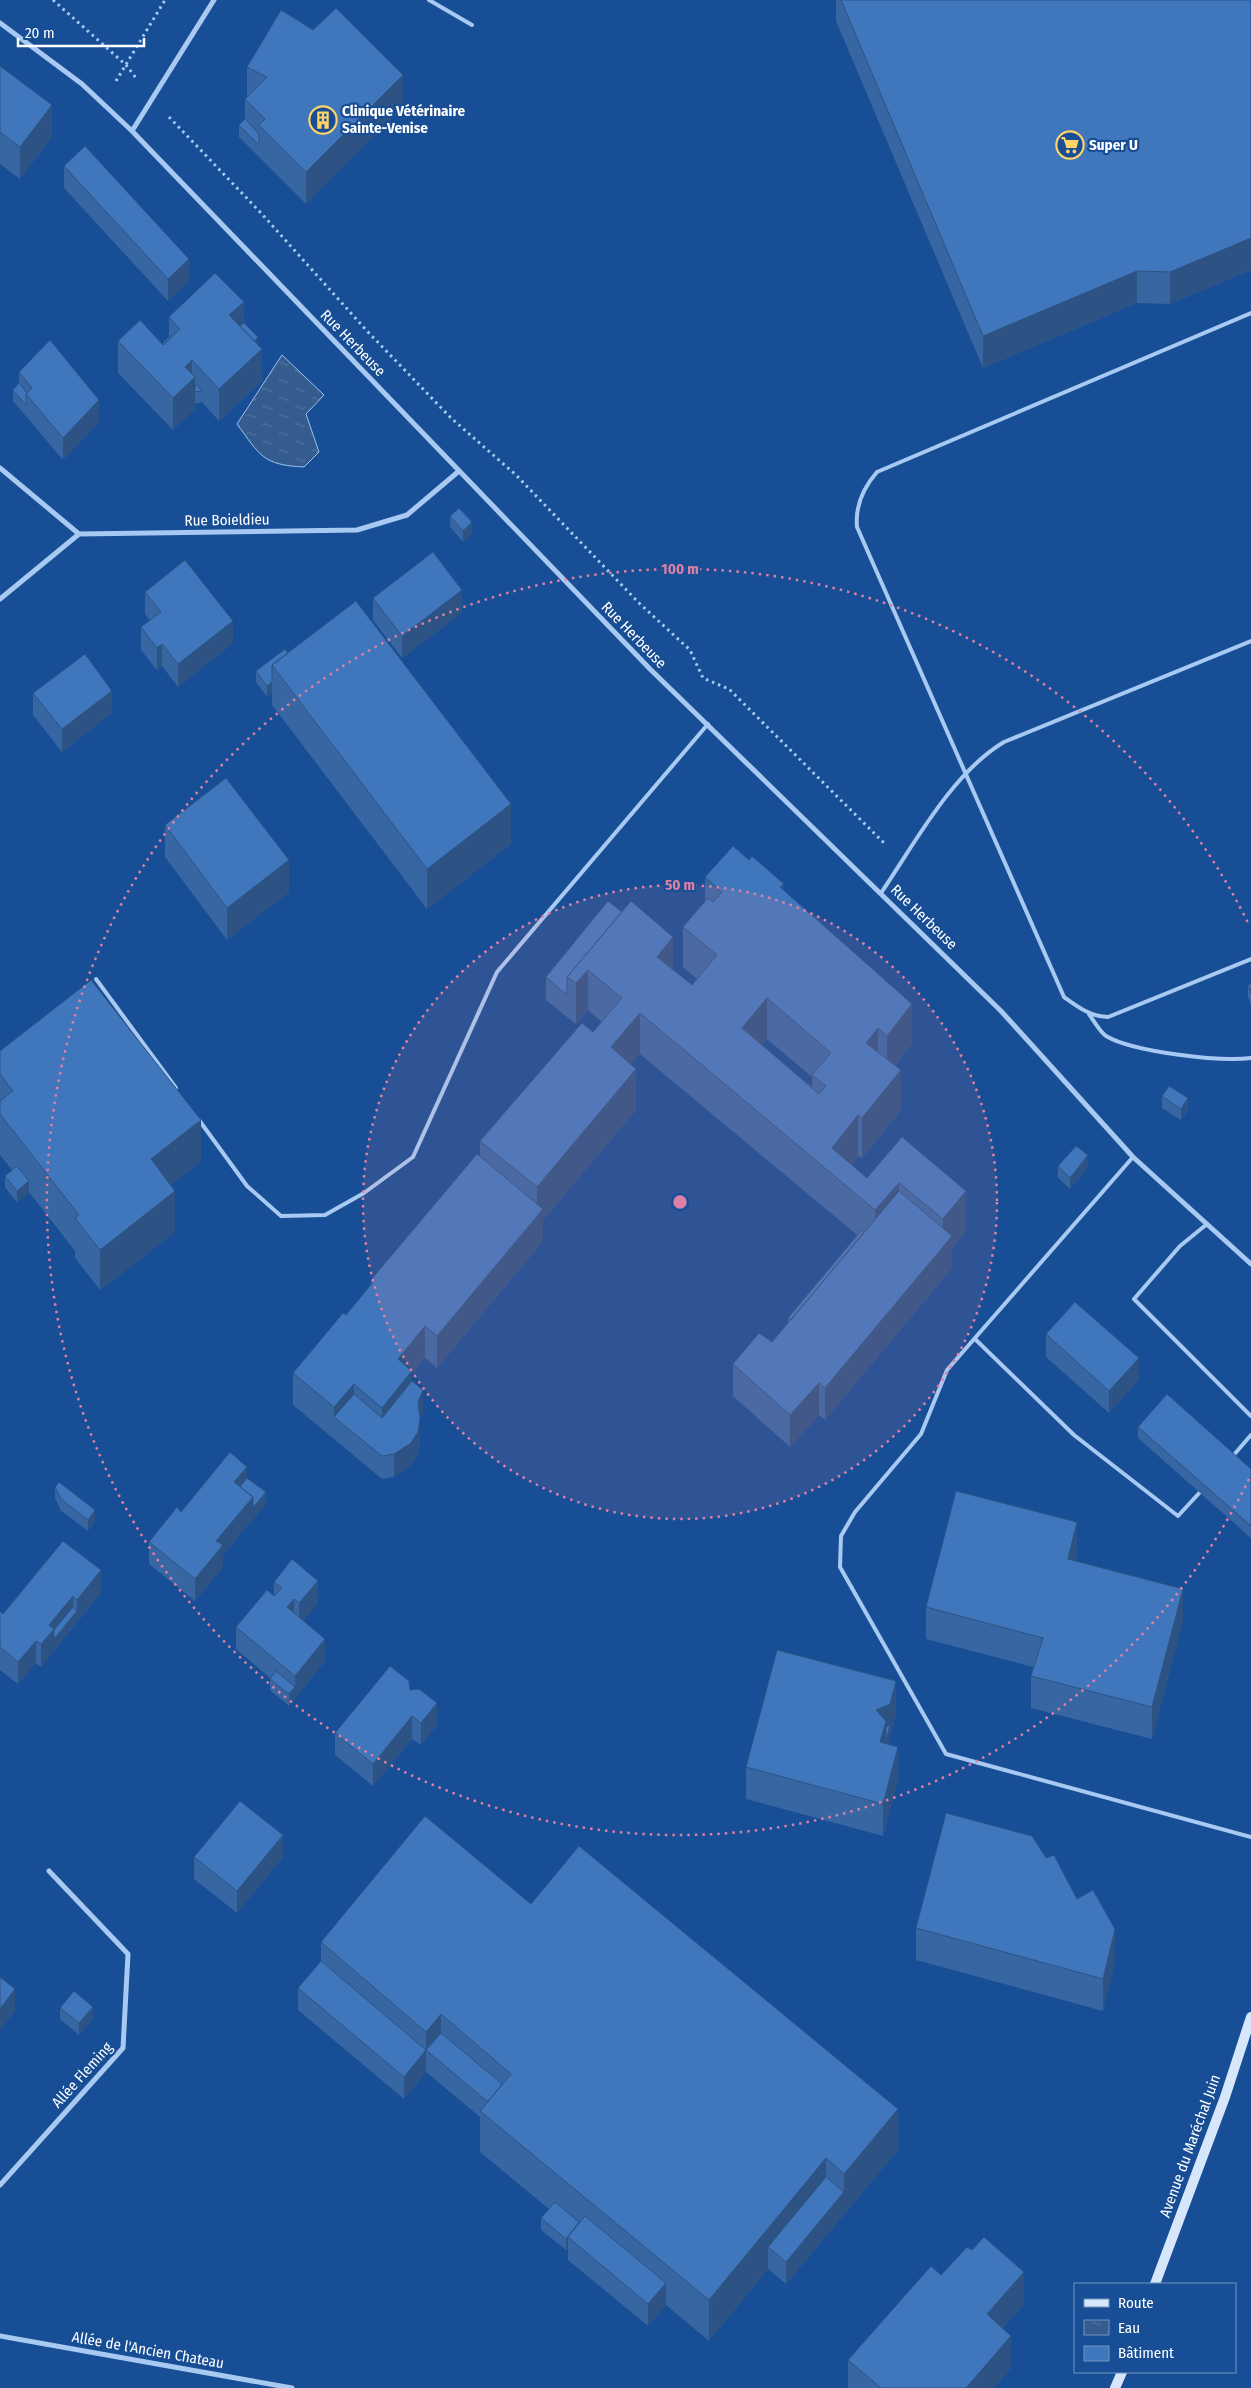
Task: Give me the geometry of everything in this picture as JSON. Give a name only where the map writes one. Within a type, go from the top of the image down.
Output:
[{"type":"street","points":[[132,131],[214,0]]},
{"type":"street","name":"Rue Herbeuse","points":[[0,23],[102,101],[650,670],[1002,1010],[1134,1157],[1251,1264]]},
{"type":"street","points":[[0,468],[79,534],[0,599]]},
{"type":"street","name":"Rue Boieldieu","points":[[79,534],[357,530],[407,515],[458,471]]},
{"type":"street","name":"Allée Fleming","points":[[0,2185],[123,2048],[128,1954],[49,1871]]},
{"type":"street","name":"Avenue du Maréchal Juin","points":[[1155,2283],[1225,2096],[1251,2017]]},
{"type":"street","name":"Allée de l'Ancien Chateau","points":[[0,2336],[292,2388]]},
{"type":"street","points":[[1115,2388],[1122,2373]]},
{"type":"lane","points":[[429,0],[472,25]]},
{"type":"lane","points":[[1251,314],[877,472],[867,483],[856,512],[857,527],[1064,997],[1088,1013],[1098,1017],[1108,1017],[1251,959]]},
{"type":"lane","points":[[881,892],[956,783],[986,753],[1004,742],[1251,641]]},
{"type":"lane","points":[[195,1114],[247,1186],[280,1216],[325,1215],[364,1193],[413,1157],[497,972],[708,724]]},
{"type":"lane","points":[[96,979],[177,1090]]},
{"type":"lane","points":[[1088,1013],[1105,1035],[1150,1050],[1235,1060],[1251,1058]]},
{"type":"lane","points":[[1134,1157],[947,1370],[921,1434],[855,1512],[845,1528],[841,1536],[840,1568],[946,1754],[1251,1838]]},
{"type":"lane","points":[[1208,1224],[1180,1246],[1134,1299],[1251,1416]]},
{"type":"lane","points":[[975,1339],[1074,1435],[1178,1516],[1205,1487]]},
{"type":"lane","points":[[1224,1465],[1251,1435]]},
{"type":"path","points":[[53,0],[126,65],[152,100],[255,206],[367,331],[444,412],[516,475],[639,603],[690,650],[703,678],[729,689],[902,862]]},
{"type":"path","points":[[102,101],[126,65],[164,0]]},
{"type":"water","points":[[282,355],[324,395],[306,414],[319,452],[304,467],[270,461],[257,451],[237,424]]},
{"type":"building","name":"Super U","points":[[841,0],[1251,0],[1251,238],[1170,272],[1137,271],[983,336]]},
{"type":"building","name":"Clinique Vétérinaire Sainte-Venise","points":[[336,8],[403,75],[306,172],[259,125],[265,119],[245,99],[267,77],[247,67],[281,10],[313,30]]},
{"type":"building","points":[[0,66],[52,105],[20,147],[0,132]]},
{"type":"building","points":[[245,119],[259,134],[259,145],[239,125]]},
{"type":"building","points":[[85,146],[189,259],[168,279],[64,166]]},
{"type":"building","points":[[215,273],[244,302],[229,315],[262,349],[219,389],[192,360],[185,367],[195,377],[173,398],[118,341],[140,320],[163,345],[180,329],[169,317]]},
{"type":"building","points":[[244,323],[258,337],[254,341],[240,326]]},
{"type":"building","points":[[169,337],[170,339],[163,345],[162,344]]},
{"type":"building","points":[[50,340],[99,400],[63,438],[26,394],[32,388],[19,372]]},
{"type":"building","points":[[19,383],[27,393],[26,405],[13,390]]},
{"type":"building","points":[[195,384],[202,391],[195,392]]},
{"type":"building","points":[[459,508],[472,522],[463,531],[450,516]]},
{"type":"building","points":[[433,552],[462,590],[402,636],[373,598]]},
{"type":"building","points":[[185,560],[233,621],[178,664],[162,644],[157,648],[141,627],[161,612],[145,592]]},
{"type":"building","points":[[356,601],[511,804],[427,869],[272,665]]},
{"type":"building","points":[[285,649],[288,653],[272,665],[272,682],[267,686],[256,671]]},
{"type":"building","points":[[85,654],[112,691],[62,729],[33,693]]},
{"type":"building","points":[[226,778],[289,860],[227,908],[165,825]]},
{"type":"building","points":[[733,846],[749,860],[752,856],[784,884],[780,887],[912,1004],[887,1036],[878,1028],[866,1043],[901,1070],[862,1118],[858,1115],[832,1148],[867,1178],[902,1137],[966,1191],[943,1219],[899,1183],[875,1210],[640,1013],[611,1047],[636,1069],[537,1187],[480,1141],[582,1023],[593,1032],[622,998],[588,970],[576,983],[567,977],[631,901],[673,937],[657,957],[692,985],[717,955],[683,927],[708,898],[713,902],[722,892],[705,877]],"holes":[[[767,998],[831,1053],[812,1075],[826,1086],[819,1094],[742,1028]]]},
{"type":"building","points":[[608,901],[622,912],[567,977],[567,995],[546,977]]},
{"type":"building","points":[[91,980],[201,1120],[151,1159],[175,1191],[100,1250],[75,1218],[79,1215],[0,1114],[0,1101],[13,1091],[0,1074],[0,1051]]},
{"type":"building","points":[[1169,1086],[1188,1098],[1181,1109],[1162,1096]]},
{"type":"building","points":[[1076,1146],[1088,1155],[1070,1178],[1058,1166]]},
{"type":"building","points":[[477,1154],[543,1209],[437,1336],[425,1326],[398,1359],[412,1371],[382,1408],[354,1384],[334,1407],[293,1373],[343,1313],[346,1315],[373,1282],[371,1280]]},
{"type":"building","points":[[17,1166],[29,1181],[17,1191],[5,1176]]},
{"type":"building","points":[[899,1191],[952,1236],[825,1388],[819,1383],[790,1415],[733,1364],[759,1333],[772,1342]]},
{"type":"building","points":[[862,1230],[864,1232],[791,1320],[788,1318]]},
{"type":"building","points":[[1075,1302],[1139,1358],[1109,1391],[1046,1334]]},
{"type":"building","points":[[412,1381],[423,1390],[418,1402],[420,1419],[418,1432],[411,1443],[394,1454],[382,1456],[334,1417],[354,1394],[382,1418]]},
{"type":"building","points":[[1167,1394],[1251,1469],[1251,1526],[1138,1427]]},
{"type":"building","points":[[230,1452],[247,1467],[234,1482],[253,1497],[216,1541],[223,1545],[195,1579],[149,1542],[177,1507],[181,1512]]},
{"type":"building","points":[[247,1478],[266,1492],[253,1508],[253,1497],[240,1487]]},
{"type":"building","points":[[59,1482],[95,1510],[88,1520],[61,1499],[55,1487]]},
{"type":"building","points":[[956,1491],[1077,1522],[1068,1559],[1183,1589],[1152,1707],[1031,1676],[1043,1638],[926,1607]]},
{"type":"building","points":[[63,1541],[101,1570],[77,1600],[73,1596],[49,1625],[54,1629],[41,1644],[36,1641],[18,1662],[0,1647],[0,1611],[3,1614]]},
{"type":"building","points":[[292,1559],[318,1581],[299,1603],[294,1599],[287,1607],[325,1639],[295,1676],[236,1627],[267,1590],[274,1596],[282,1588],[274,1582]]},
{"type":"building","points":[[73,1607],[77,1611],[54,1639],[54,1630]]},
{"type":"building","points":[[777,1650],[896,1681],[890,1704],[876,1710],[886,1721],[880,1742],[898,1747],[883,1804],[746,1767]]},
{"type":"building","points":[[390,1666],[409,1681],[410,1690],[419,1689],[437,1703],[421,1723],[412,1716],[373,1764],[335,1733]]},
{"type":"building","points":[[276,1671],[295,1687],[289,1694],[270,1679]]},
{"type":"building","points":[[890,1725],[886,1742],[886,1727]]},
{"type":"building","points":[[240,1801],[283,1835],[237,1891],[194,1857]]},
{"type":"building","points":[[946,1813],[1032,1836],[1046,1858],[1054,1855],[1077,1899],[1093,1890],[1115,1929],[1103,1979],[916,1928]]},
{"type":"building","points":[[425,1816],[531,1904],[579,1846],[898,2109],[844,2174],[826,2158],[709,2300],[480,2111],[511,2074],[441,2014],[426,2032],[321,1942]]},
{"type":"building","points":[[321,1961],[426,2050],[404,2077],[298,1988]]},
{"type":"building","points":[[0,1977],[15,1989],[0,2009]]},
{"type":"building","points":[[74,1991],[93,2007],[79,2023],[60,2008]]},
{"type":"building","points":[[441,2033],[502,2084],[488,2102],[426,2050]]},
{"type":"building","points":[[826,2177],[844,2192],[786,2262],[768,2247]]},
{"type":"building","points":[[555,2202],[579,2222],[566,2239],[541,2218]]},
{"type":"building","points":[[585,2216],[666,2283],[648,2304],[568,2237]]},
{"type":"building","points":[[984,2237],[1024,2272],[987,2314],[1011,2336],[966,2388],[881,2388],[848,2360],[931,2266],[941,2275],[967,2247],[972,2250]]},
{"type":"place","name":"Clinique Vétérinaire Sainte-Venise","points":[[323,120]]},
{"type":"place","name":"Super U","points":[[1070,145]]}]
